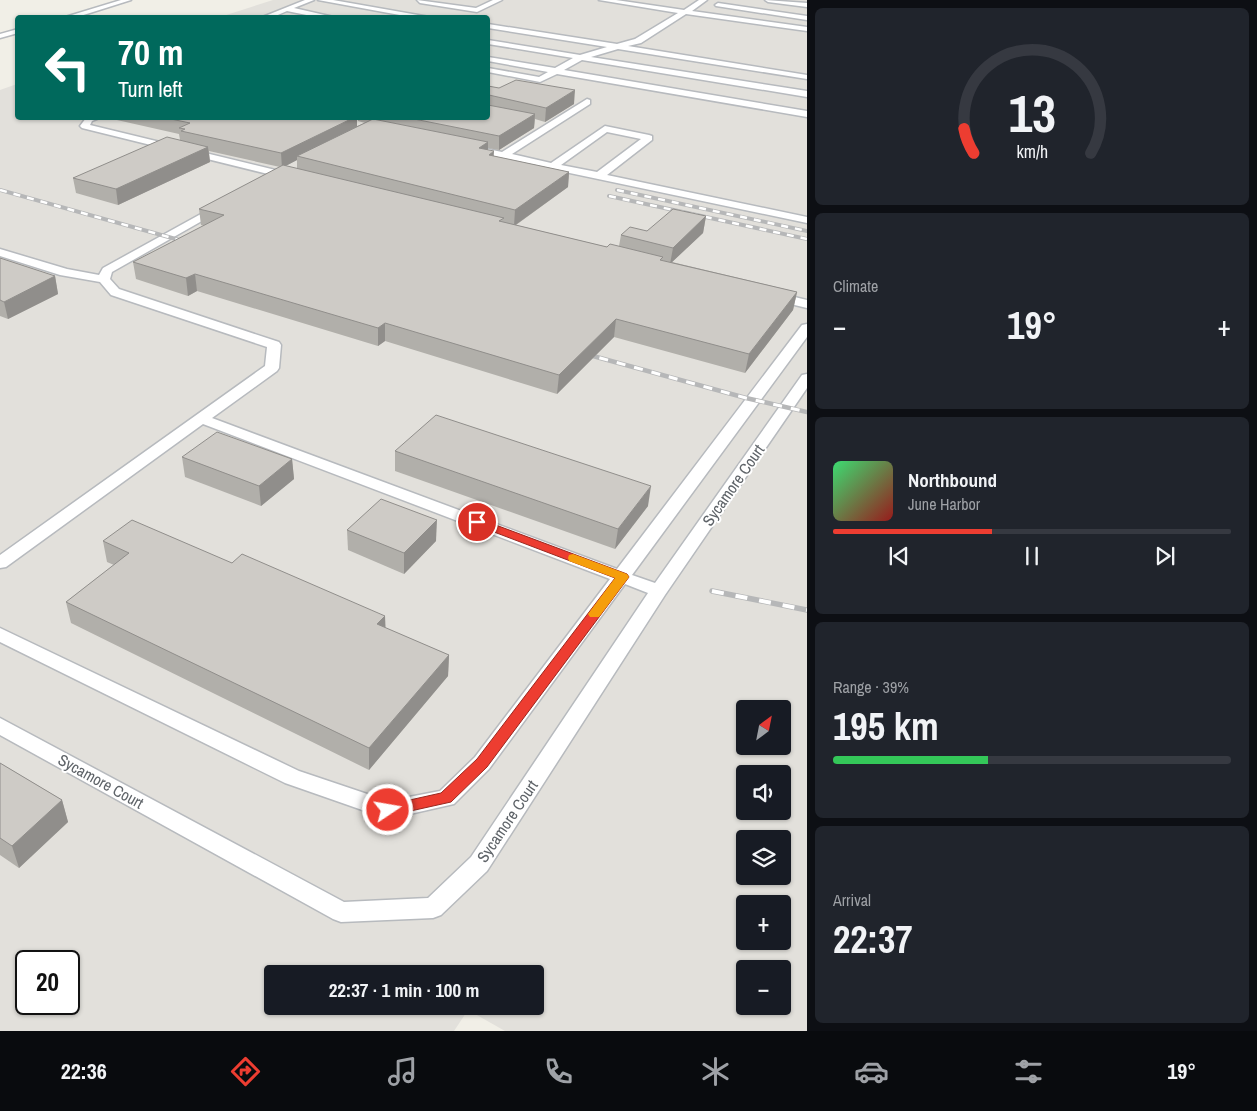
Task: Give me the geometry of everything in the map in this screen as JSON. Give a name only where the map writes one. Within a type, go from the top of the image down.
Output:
[{"type":"lane","points":[[76,15],[128,0]]},
{"type":"lane","points":[[272,15],[311,0]]},
{"type":"lane","points":[[321,0],[414,15]]},
{"type":"lane","points":[[421,0],[477,10],[499,0]]},
{"type":"lane","points":[[602,0],[805,28]]},
{"type":"lane","points":[[768,0],[807,5]]},
{"type":"lane","points":[[477,1],[492,3]]},
{"type":"lane","points":[[690,1],[702,1],[807,18]]},
{"type":"lane","points":[[490,70],[540,80],[582,58],[638,41],[702,1]]},
{"type":"lane","points":[[286,10],[317,15]]},
{"type":"lane","points":[[490,26],[807,77]]},
{"type":"lane","points":[[0,36],[15,32]]},
{"type":"lane","points":[[490,42],[807,94]]},
{"type":"lane","points":[[490,59],[807,114]]},
{"type":"lane","points":[[503,156],[587,102]]},
{"type":"lane","points":[[89,120],[84,126],[281,174],[298,172]]},
{"type":"lane","points":[[531,123],[549,127]]},
{"type":"lane","points":[[553,166],[605,129],[649,138],[599,176]]},
{"type":"lane","points":[[466,148],[807,220]]},
{"type":"lane","points":[[264,183],[281,174]]},
{"type":"lane","points":[[104,279],[107,270],[232,201]]},
{"type":"lane","points":[[0,252],[66,274],[82,278],[104,279],[115,292],[274,345],[272,368],[0,563]]},
{"type":"lane","points":[[759,292],[807,304]]},
{"type":"lane","points":[[0,634],[292,777],[388,810],[446,798],[482,763],[623,577],[807,328]]},
{"type":"lane","name":"Sycamore Court","points":[[0,726],[341,912],[432,908],[479,864],[659,590],[807,378]]},
{"type":"lane","points":[[203,418],[659,590]]},
{"type":"shaded area","points":[[273,0],[807,0],[807,1031],[505,1031],[477,1015],[544,1015],[544,965],[264,965],[264,1015],[465,1015],[454,1031],[0,1031],[0,90],[15,85],[15,120],[490,120],[490,15],[226,15]]},
{"type":"building","points":[[516,80],[575,90],[546,108],[490,95],[490,86],[499,88]]},
{"type":"building","points":[[490,105],[535,114],[499,136],[419,120],[490,120]]},
{"type":"building","points":[[176,120],[349,120],[281,153],[181,131],[185,129],[179,128],[190,123]]},
{"type":"building","points":[[371,120],[378,120],[488,142],[479,148],[494,151],[489,155],[569,172],[515,210],[297,156]]},
{"type":"building","points":[[167,137],[208,147],[116,189],[73,178]]},
{"type":"building","points":[[283,165],[504,218],[499,221],[607,247],[610,244],[663,257],[660,260],[797,292],[749,354],[616,319],[559,375],[385,323],[378,328],[195,274],[186,278],[133,262],[224,215],[199,209]]},
{"type":"building","points":[[673,209],[706,216],[673,248],[621,235],[630,227],[647,231]]},
{"type":"building","points":[[0,258],[55,276],[4,302],[0,300]]},
{"type":"building","points":[[436,415],[651,486],[618,529],[395,451]]},
{"type":"building","points":[[217,432],[292,459],[259,486],[182,457]]},
{"type":"building","points":[[381,499],[437,520],[404,553],[347,530]]},
{"type":"building","points":[[132,520],[232,563],[242,554],[385,616],[377,624],[449,655],[369,748],[66,602],[129,553],[103,541]]},
{"type":"building","points":[[0,763],[62,800],[12,846],[0,838]]},
{"type":"railway","points":[[0,190],[190,243]]},
{"type":"railway","points":[[617,190],[807,231]]},
{"type":"railway","points":[[609,196],[807,239]]},
{"type":"railway","points":[[582,353],[746,398],[807,412]]},
{"type":"railway","points":[[712,591],[807,610]]},
{"type":"slow traffic","points":[[573,558],[623,577],[595,614]]},
{"type":"route","points":[[388,810],[446,798],[482,763],[623,577],[477,522]]}]
